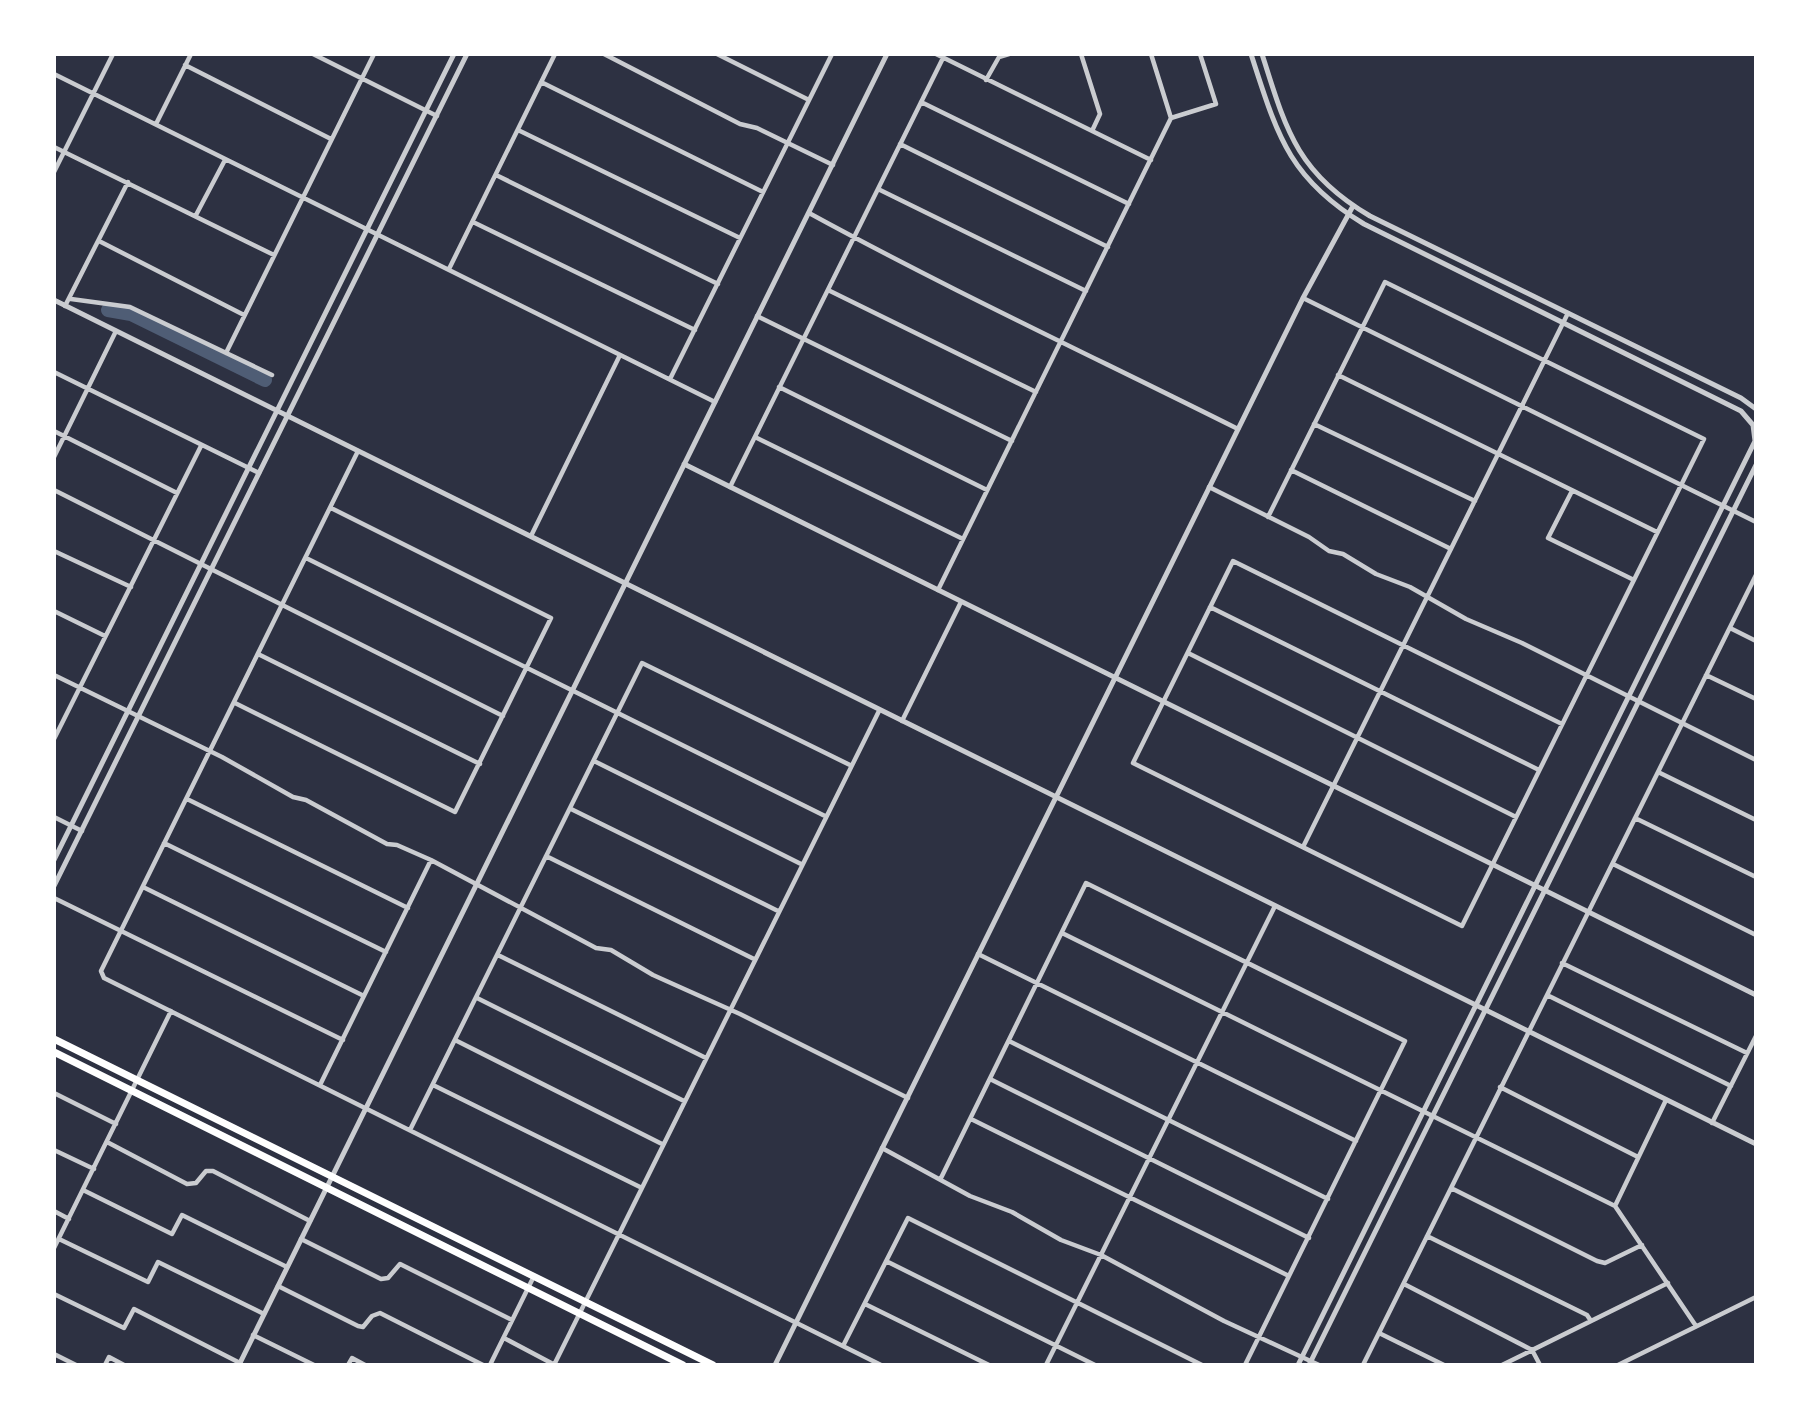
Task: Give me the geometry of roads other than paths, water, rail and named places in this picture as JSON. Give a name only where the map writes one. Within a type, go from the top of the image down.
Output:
[{"type":"main road","points":[[54,1039],[713,1365]]},
{"type":"main road","points":[[54,1052],[683,1365]]},
{"type":"street","points":[[54,172],[113,54]]},
{"type":"street","points":[[156,124],[191,54]]},
{"type":"street","points":[[313,54],[437,116]]},
{"type":"street","points":[[226,353],[374,54]]},
{"type":"street","points":[[54,860],[454,54]]},
{"type":"street","points":[[54,886],[467,54]]},
{"type":"street","points":[[449,269],[555,54]]},
{"type":"street","points":[[604,54],[740,124],[757,128],[833,166]]},
{"type":"street","points":[[717,54],[809,100]]},
{"type":"street","points":[[54,1294],[124,1328],[134,1309],[239,1364],[887,54]]},
{"type":"street","points":[[936,54],[1151,160]]},
{"type":"street","points":[[986,80],[999,57],[1009,54]]},
{"type":"street","points":[[1081,54],[1100,114],[1092,131]]},
{"type":"street","points":[[938,590],[1171,118],[1151,54]]},
{"type":"street","points":[[1171,118],[1216,104],[1199,54]]},
{"type":"street","points":[[1251,54],[1276,131],[1291,158],[1308,182],[1348,214],[1741,411],[1754,424],[1753,450],[1298,1365]]},
{"type":"street","points":[[1262,54],[1283,120],[1296,147],[1326,187],[1353,206],[1741,398],[1756,409]]},
{"type":"street","points":[[670,379],[831,55]]},
{"type":"street","points":[[730,487],[943,58]]},
{"type":"street","points":[[185,65],[331,139]]},
{"type":"street","points":[[54,74],[715,402]]},
{"type":"street","points":[[541,82],[763,192]]},
{"type":"street","points":[[921,102],[1129,204]]},
{"type":"street","points":[[518,130],[740,238]]},
{"type":"street","points":[[900,144],[1108,247]]},
{"type":"street","points":[[54,147],[274,255]]},
{"type":"street","points":[[196,215],[225,160]]},
{"type":"street","points":[[496,175],[718,284]]},
{"type":"street","points":[[65,306],[71,299],[128,182]]},
{"type":"street","points":[[878,189],[1086,291]]},
{"type":"street","points":[[775,1365],[1209,487],[1353,206]]},
{"type":"street","points":[[809,213],[891,259],[972,296],[1020,323],[1062,340],[1107,366],[1238,429]]},
{"type":"street","points":[[473,222],[695,330]]},
{"type":"street","points":[[99,241],[244,314]]},
{"type":"street","points":[[1268,517],[1385,282],[1704,439],[1462,926],[1133,763],[1233,561],[1562,724]]},
{"type":"street","points":[[828,290],[1036,392]]},
{"type":"street","points":[[71,299],[124,305],[272,375]]},
{"type":"street","points":[[1303,299],[1756,522]]},
{"type":"street","points":[[54,300],[1756,1144]]},
{"type":"street","points":[[1303,847],[1568,313]]},
{"type":"street","points":[[757,316],[1012,440]]},
{"type":"street","points":[[54,457],[116,331]]},
{"type":"street","points":[[531,536],[620,355]]},
{"type":"street","points":[[54,372],[259,474]]},
{"type":"street","points":[[1338,375],[1657,532]]},
{"type":"street","points":[[779,387],[987,490]]},
{"type":"street","points":[[1314,424],[1475,501]]},
{"type":"street","points":[[54,431],[177,493]]},
{"type":"street","points":[[755,437],[963,539]]},
{"type":"street","points":[[55,738],[201,446]]},
{"type":"street","points":[[358,451],[101,971],[104,978],[881,1365]]},
{"type":"street","points":[[684,464],[1756,995]]},
{"type":"street","points":[[1310,1363],[1756,465]]},
{"type":"street","points":[[1291,470],[1451,549]]},
{"type":"street","points":[[1209,487],[1329,551],[1361,563],[1376,574],[1428,596],[1466,619],[1629,695],[1756,760]]},
{"type":"street","points":[[54,490],[503,716]]},
{"type":"street","points":[[1572,491],[1548,538],[1634,580]]},
{"type":"street","points":[[234,703],[455,811],[480,764],[551,618],[331,508]]},
{"type":"street","points":[[54,551],[131,587]]},
{"type":"street","points":[[306,558],[825,816]]},
{"type":"street","points":[[1363,1365],[1756,575]]},
{"type":"street","points":[[902,722],[961,602]]},
{"type":"street","points":[[1210,607],[1539,771]]},
{"type":"street","points":[[54,611],[105,636]]},
{"type":"street","points":[[1730,628],[1756,641]]},
{"type":"street","points":[[1188,653],[1516,817]]},
{"type":"street","points":[[258,654],[480,764]]},
{"type":"street","points":[[410,1130],[642,663],[850,765]]},
{"type":"street","points":[[54,675],[210,751],[255,778],[293,797],[306,800],[387,844],[431,860],[522,906],[585,942],[611,950],[653,975],[729,1009],[908,1098]]},
{"type":"street","points":[[1706,675],[1756,699]]},
{"type":"street","points":[[504,1338],[554,1365],[640,1187],[879,711]]},
{"type":"street","points":[[594,761],[801,864]]},
{"type":"street","points":[[1658,772],[1756,820]]},
{"type":"street","points":[[187,799],[408,908]]},
{"type":"street","points":[[571,809],[778,911]]},
{"type":"street","points":[[54,817],[82,831]]},
{"type":"street","points":[[1635,818],[1756,877]]},
{"type":"street","points":[[164,844],[386,952]]},
{"type":"street","points":[[546,856],[754,959]]},
{"type":"street","points":[[320,1085],[431,860]]},
{"type":"street","points":[[1613,864],[1756,935]]},
{"type":"street","points":[[941,1178],[1086,883],[1405,1041],[1245,1365]]},
{"type":"street","points":[[143,887],[364,996]]},
{"type":"street","points":[[54,898],[343,1040]]},
{"type":"street","points":[[1046,1365],[1275,906]]},
{"type":"street","points":[[1062,933],[1615,1206],[1696,1326]]},
{"type":"street","points":[[978,954],[1356,1140]]},
{"type":"street","points":[[498,955],[706,1058]]},
{"type":"street","points":[[1562,963],[1747,1054]]},
{"type":"street","points":[[1547,995],[1731,1086]]},
{"type":"street","points":[[477,998],[684,1101]]},
{"type":"street","points":[[54,1248],[171,1011]]},
{"type":"street","points":[[1712,1123],[1756,1036]]},
{"type":"street","points":[[455,1040],[662,1144]]},
{"type":"street","points":[[1009,1041],[1328,1199]]},
{"type":"street","points":[[990,1079],[1309,1238]]},
{"type":"street","points":[[433,1085],[640,1187]]},
{"type":"street","points":[[1500,1087],[1638,1157]]},
{"type":"street","points":[[54,1093],[116,1124]]},
{"type":"street","points":[[1615,1206],[1666,1100]]},
{"type":"street","points":[[971,1119],[1289,1276]]},
{"type":"street","points":[[107,1142],[187,1184],[196,1183],[206,1171],[213,1171],[310,1221]]},
{"type":"street","points":[[882,1148],[991,1206],[1012,1212],[1060,1240],[1101,1255],[1224,1321],[1260,1335],[1310,1363],[1319,1365]]},
{"type":"street","points":[[54,1150],[94,1169]]},
{"type":"street","points":[[1451,1188],[1597,1261],[1605,1263],[1642,1245]]},
{"type":"street","points":[[83,1190],[172,1234],[181,1215],[287,1267]]},
{"type":"street","points":[[54,1211],[69,1219]]},
{"type":"street","points":[[843,1346],[908,1218],[1202,1365]]},
{"type":"street","points":[[1427,1236],[1587,1315],[1591,1321]]},
{"type":"street","points":[[59,1239],[148,1282],[158,1262],[264,1314]]},
{"type":"street","points":[[301,1239],[381,1279],[388,1278],[400,1264],[512,1320]]},
{"type":"street","points":[[886,1261],[1095,1365]]},
{"type":"street","points":[[490,1365],[534,1276]]},
{"type":"street","points":[[1502,1365],[1668,1283]]},
{"type":"street","points":[[1404,1284],[1532,1350],[1540,1365]]},
{"type":"street","points":[[278,1286],[358,1326],[363,1326],[372,1316],[380,1313],[483,1365]]},
{"type":"street","points":[[1618,1365],[1756,1297]]},
{"type":"street","points":[[865,1304],[989,1365]]},
{"type":"street","points":[[1379,1332],[1444,1365]]},
{"type":"street","points":[[253,1335],[314,1365]]},
{"type":"street","points":[[54,1354],[76,1365]]},
{"type":"street","points":[[105,1365],[109,1357],[124,1365]]},
{"type":"street","points":[[348,1365],[352,1358],[365,1365]]},
{"type":"waterway","points":[[108,310],[131,314],[265,380]]}]
